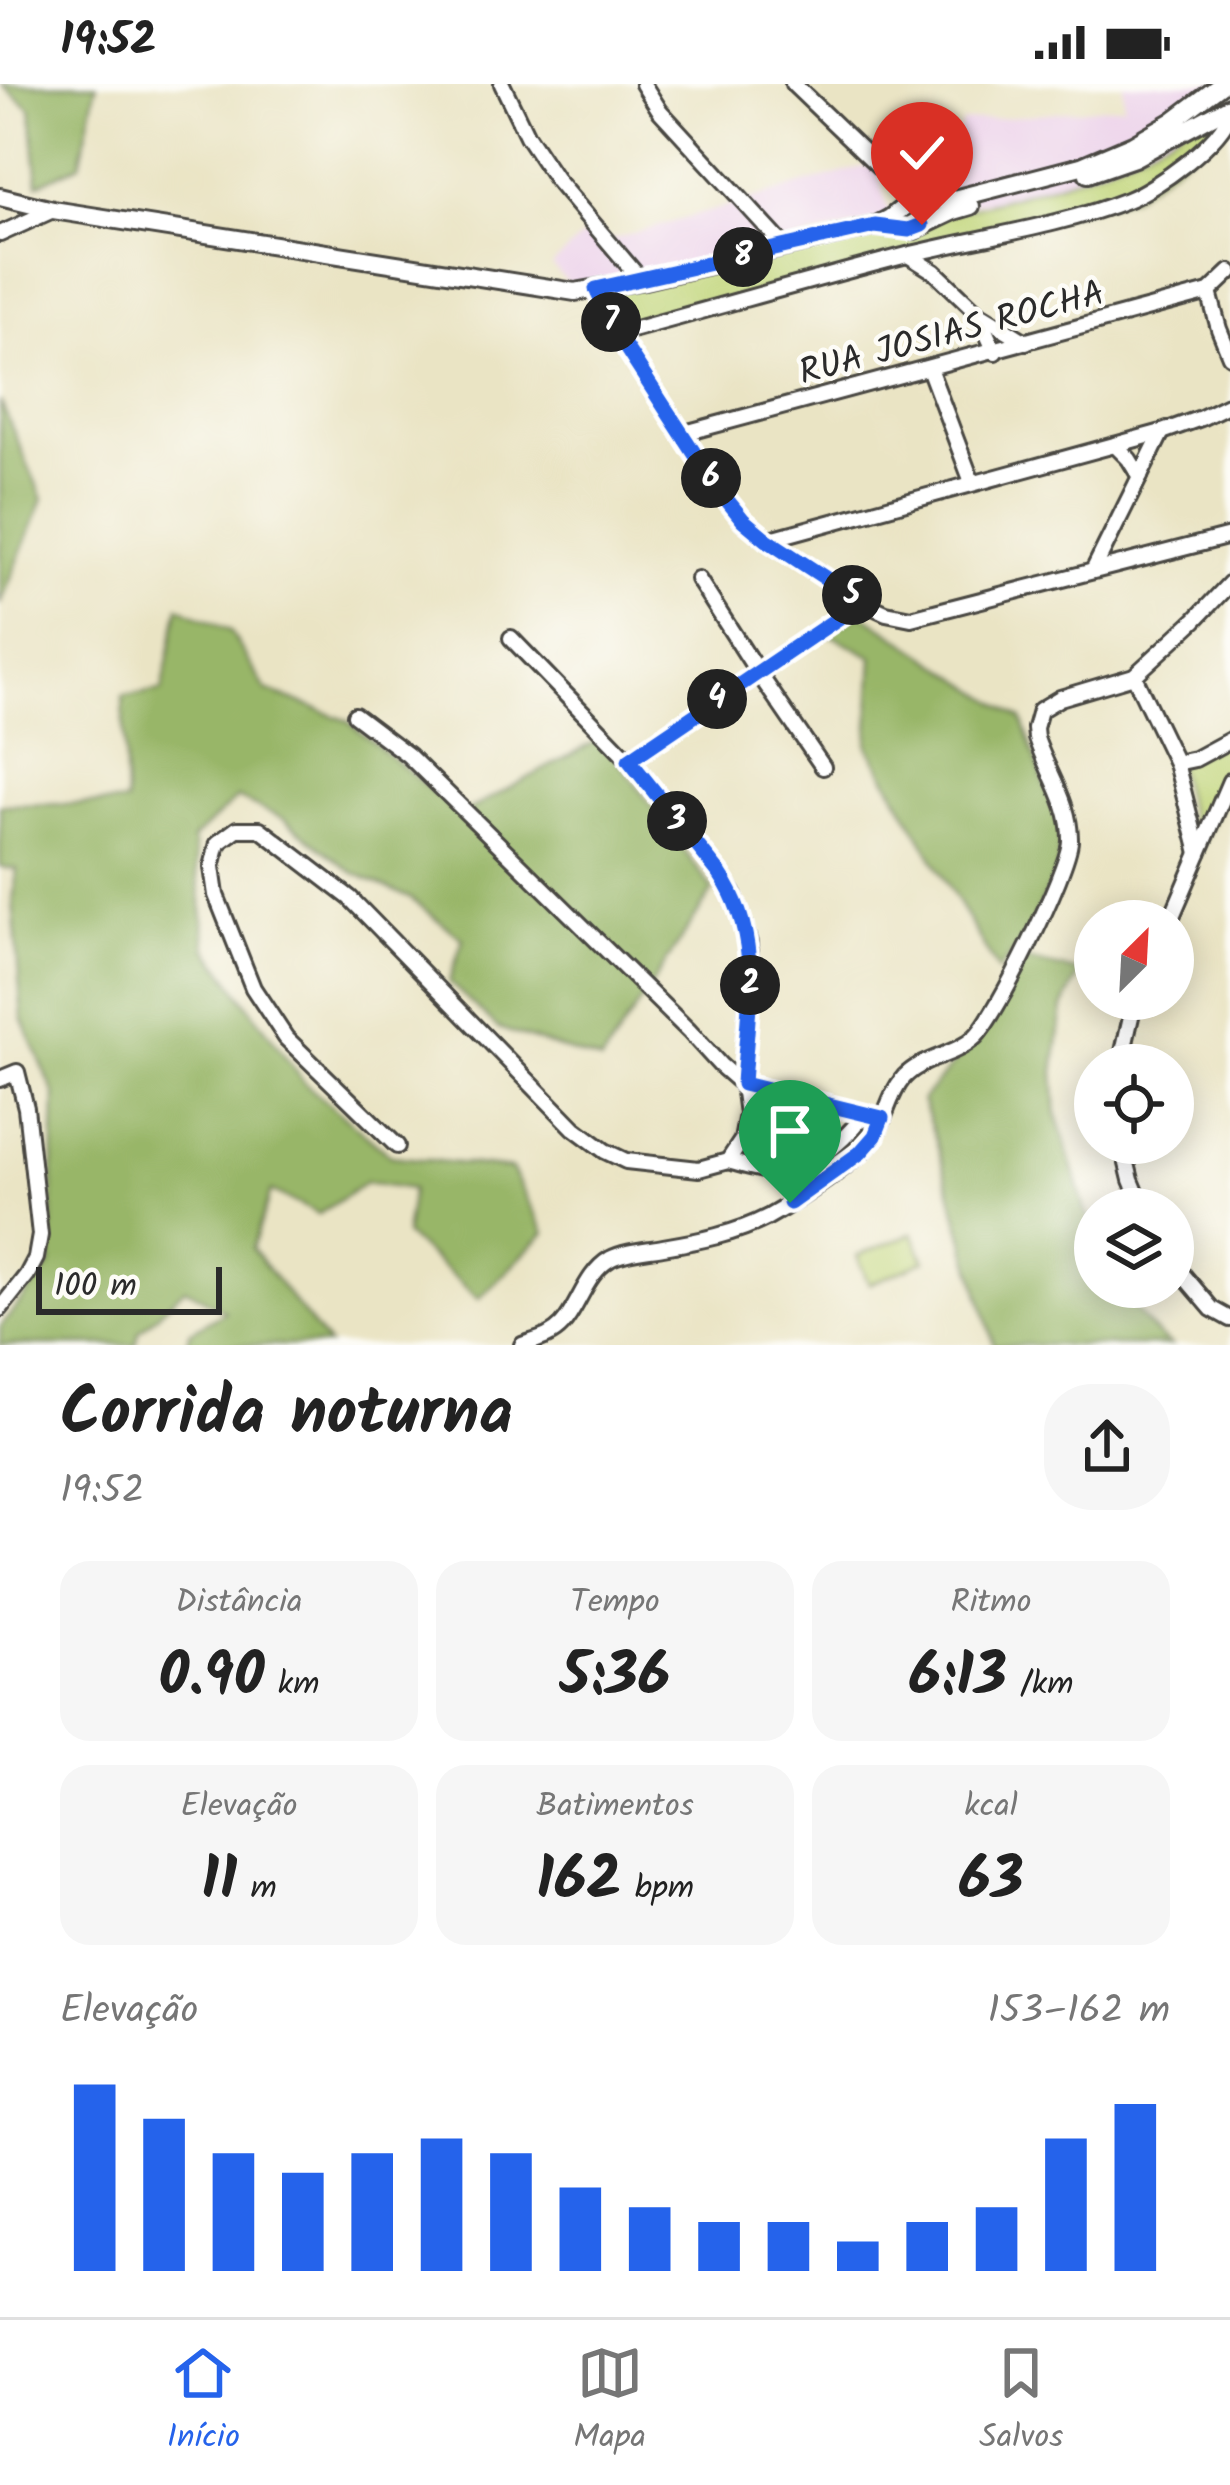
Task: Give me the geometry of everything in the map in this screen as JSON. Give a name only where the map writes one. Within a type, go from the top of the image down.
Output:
[{"type":"main road","points":[[907,222],[904,205],[950,200],[1081,166],[1133,144],[1222,84]]},
{"type":"main road","points":[[0,197],[53,210],[567,292],[954,211],[1118,164],[1230,109]]},
{"type":"street","points":[[502,84],[556,181],[641,280]]},
{"type":"street","points":[[644,84],[660,111],[785,247]]},
{"type":"street","points":[[793,84],[917,203]]},
{"type":"street","points":[[617,334],[1114,205],[1177,169],[1226,130],[1230,109]]},
{"type":"street","points":[[1177,169],[1183,134]]},
{"type":"street","points":[[894,180],[907,222]]},
{"type":"street","points":[[0,234],[53,210]]},
{"type":"street","points":[[935,272],[934,257],[940,248]]},
{"type":"street","points":[[908,255],[935,272],[977,312],[1026,342]]},
{"type":"street","name":"RUA JOSIAS ROCHA","points":[[680,434],[1209,292],[1230,272]]},
{"type":"street","points":[[596,289],[617,334],[680,434],[743,520],[862,602],[886,613],[911,617],[1094,569],[1194,546],[1230,538],[1229,551],[1194,546]]},
{"type":"street","points":[[1209,292],[1230,356]]},
{"type":"street","points":[[977,312],[995,352]]},
{"type":"street","points":[[929,368],[972,482]]},
{"type":"street","points":[[767,540],[1162,432],[1230,404]]},
{"type":"street","points":[[1094,569],[1162,432]]},
{"type":"street","points":[[1115,445],[1140,477]]},
{"type":"street","points":[[698,579],[823,767]]},
{"type":"street","points":[[522,1345],[560,1328],[596,1270],[610,1259],[710,1239],[766,1218],[816,1186],[875,1136],[902,1079],[928,1061],[956,1052],[978,1035],[1066,863],[1070,843],[1067,817],[1036,738],[1040,710],[1060,698],[1134,676],[1230,583]]},
{"type":"street","points":[[629,760],[862,602]]},
{"type":"street","points":[[511,638],[629,760],[733,893],[749,943],[751,972],[743,1084],[746,1114],[742,1140],[728,1161]]},
{"type":"street","points":[[1134,676],[1176,763],[1199,853]]},
{"type":"street","points":[[355,715],[408,755],[743,1084],[882,1118]]},
{"type":"street","points":[[1176,763],[1195,759],[1230,740]]},
{"type":"street","points":[[1179,900],[1230,781]]},
{"type":"street","points":[[397,1146],[286,1038],[253,988],[215,895],[212,867],[218,843],[237,829],[260,829],[350,898],[574,1128],[626,1161],[699,1169],[728,1161],[769,1171],[792,1169],[819,1158],[865,1114]]},
{"type":"street","points":[[0,1079],[17,1072],[26,1108],[40,1234],[27,1275],[0,1309]]},
{"type":"street","points":[[1194,1288],[1213,1310],[1230,1319]]},
{"type":"shaded area","points":[[1123,84],[1220,84],[1221,99],[1179,131],[1083,176],[1007,198],[935,208],[962,122],[1124,105]]},
{"type":"shaded area","points":[[876,163],[890,218],[575,292],[552,265],[594,225],[608,241]]},
{"type":"green space","points":[[2,84],[97,84],[80,164],[38,184],[31,109]]},
{"type":"green space","points":[[1230,91],[1230,123],[1132,197],[618,330],[599,292],[889,226],[915,227],[1061,182],[1169,136]]},
{"type":"green space","points":[[0,401],[43,499],[0,605]]},
{"type":"green space","points":[[179,606],[230,631],[266,690],[348,721],[460,815],[602,738],[713,890],[601,1062],[498,1028],[449,982],[463,939],[410,898],[352,872],[284,819],[237,798],[193,839],[207,948],[305,1084],[391,1156],[511,1169],[545,1233],[479,1299],[405,1235],[412,1189],[366,1182],[319,1214],[271,1191],[252,1249],[328,1345],[186,1345],[190,1332],[225,1311],[185,1288],[139,1332],[136,1345],[0,1345],[0,1327],[51,1265],[55,1095],[22,1018],[13,901],[17,869],[0,867],[0,805],[126,803],[123,696],[162,691]]},
{"type":"green space","points":[[861,613],[1022,719],[1060,829],[1058,867],[1023,942],[998,971],[868,746],[873,657],[827,633]]},
{"type":"green space","points":[[1230,740],[1230,781],[1199,853],[1176,763]]},
{"type":"green space","points":[[1020,959],[1074,971],[1054,1072],[1057,1114],[1079,1188],[1074,1188],[1074,1308],[1135,1308],[1171,1345],[994,1345],[922,1100],[978,1035]]},
{"type":"green space","points":[[913,1233],[925,1261],[869,1284],[857,1256]]},
{"type":"route","points":[[790,1203],[860,1153],[875,1136],[882,1118],[743,1084],[751,972],[742,916],[720,874],[629,760],[862,602],[743,520],[680,434],[617,334],[596,289],[875,226],[909,230],[922,225]]}]
